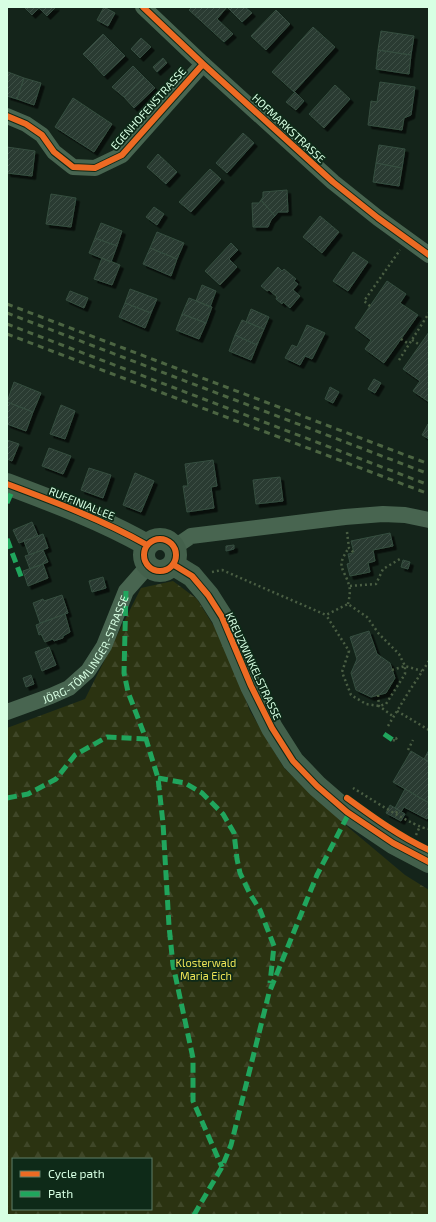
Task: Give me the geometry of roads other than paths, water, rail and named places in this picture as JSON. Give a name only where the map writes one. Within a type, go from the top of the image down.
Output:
[{"type":"street","name":"HOFMARKSTRASSE","points":[[150,9],[203,64],[333,182],[408,240],[428,251]]},
{"type":"street","name":"EGENHOFENSTRASSE","points":[[7,116],[26,124],[42,135],[54,152],[73,167],[95,168],[122,155],[203,64]]},
{"type":"street","name":"RUFFINIALLEE","points":[[7,484],[124,532],[148,555],[152,569],[161,571],[180,562],[191,536],[345,517],[383,514],[405,515],[429,520]]},
{"type":"street","points":[[148,555],[152,541],[164,539],[171,542],[180,562]]},
{"type":"street","name":"JÖRG-TÖMLINGER-STRASSE","points":[[7,712],[69,688],[88,671],[104,646],[126,591],[148,555]]},
{"type":"street","name":"KREUZWINKELSTRASSE","points":[[180,562],[208,595],[222,617],[250,686],[272,728],[293,761],[317,786],[347,812],[393,843],[429,862]]},
{"type":"railway","points":[[7,304],[429,464]]},
{"type":"railway","points":[[7,313],[429,474]]},
{"type":"railway","points":[[7,324],[429,485]]},
{"type":"railway","points":[[7,334],[429,494]]},
{"type":"park label","name":"Klosterwald Maria Eich","points":[[206,968]]}]
